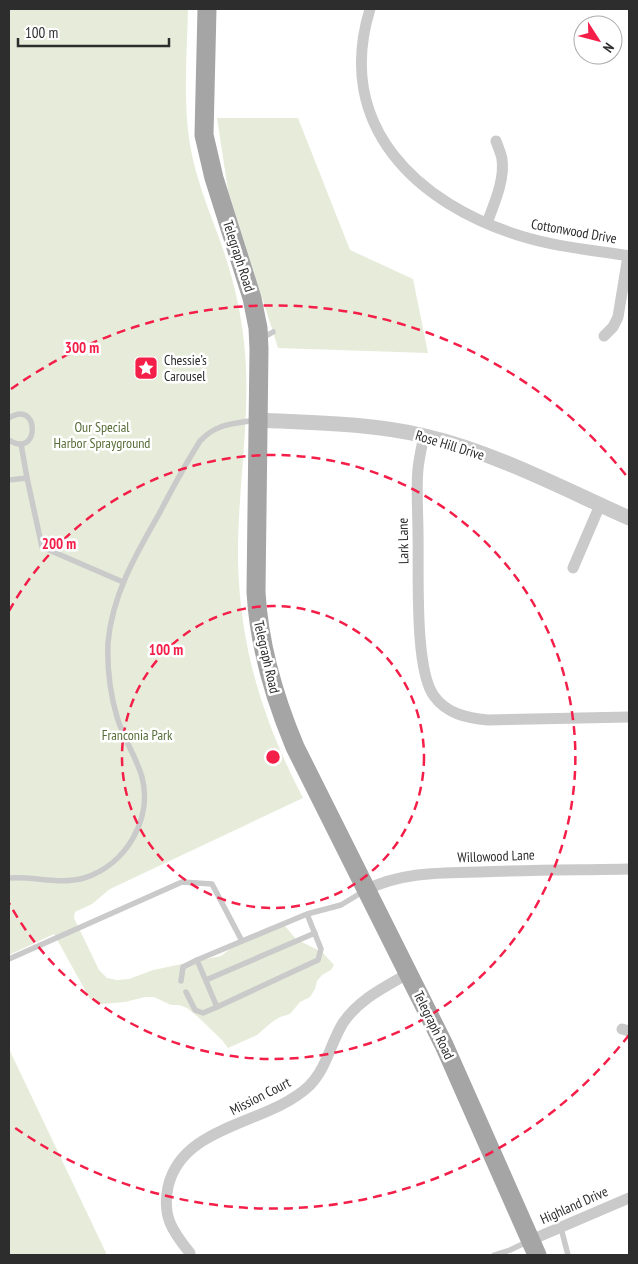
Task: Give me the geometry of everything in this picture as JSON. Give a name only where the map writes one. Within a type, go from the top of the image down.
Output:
[{"type":"main road","name":"Telegraph Road","points":[[207,9],[204,135],[214,178],[265,330],[258,420],[256,592],[260,630],[269,676],[295,747],[444,1045],[534,1248]]},
{"type":"street","name":"Cottonwood Drive","points":[[370,9],[363,35],[362,56],[362,75],[366,96],[381,137],[393,156],[408,174],[424,188],[455,208],[487,224],[520,236],[545,242],[628,256]]},
{"type":"street","points":[[487,224],[496,199],[502,171],[502,156],[496,141]]},
{"type":"street","points":[[604,336],[613,327],[618,317],[628,256]]},
{"type":"street","name":"Rose Hill Drive","points":[[258,420],[369,427],[424,435],[475,451],[629,518]]},
{"type":"street","name":"Lark Lane","points":[[424,435],[418,470],[421,647],[425,678],[429,688],[441,704],[461,716],[488,720],[629,717]]},
{"type":"street","points":[[573,568],[600,505]]},
{"type":"street","name":"Willowood Lane","points":[[366,890],[380,883],[432,874],[509,870],[629,869]]},
{"type":"street","name":"Mission Court","points":[[190,1253],[172,1229],[166,1205],[170,1180],[182,1157],[195,1145],[275,1108],[308,1087],[318,1076],[338,1034],[354,1010],[376,992],[409,972]]},
{"type":"street","name":"Highland Drive","points":[[534,1248],[561,1228],[629,1198]]},
{"type":"lane","points":[[9,418],[18,414],[24,415],[32,422],[33,428],[30,438],[21,444],[16,444],[9,440]]},
{"type":"lane","points":[[9,878],[62,881],[90,875],[116,860],[127,848],[138,830],[144,803],[142,778],[118,719],[110,685],[108,662],[111,622],[123,582],[200,441],[218,427],[258,420]]},
{"type":"lane","points":[[21,444],[26,478],[42,547],[123,582]]},
{"type":"lane","points":[[9,480],[26,478]]},
{"type":"lane","points":[[9,959],[182,882],[212,884],[242,941]]},
{"type":"lane","points":[[180,981],[183,967],[197,960],[307,914],[341,905],[366,890]]},
{"type":"lane","points":[[186,992],[195,1010],[202,1013],[318,960],[321,949],[307,914]]},
{"type":"lane","points":[[206,980],[315,933]]},
{"type":"lane","points":[[197,960],[217,1006]]},
{"type":"lane","points":[[561,1228],[568,1255]]},
{"type":"lane","points":[[494,1255],[510,1250],[534,1248]]},
{"type":"green space","name":"Franconia Park","points":[[9,9],[188,9],[187,119],[192,155],[231,276],[244,342],[246,397],[238,534],[243,624],[256,683],[265,712],[276,741],[303,798],[110,889],[92,904],[75,912],[74,918],[99,970],[107,978],[117,980],[129,979],[153,970],[221,956],[242,940],[270,926],[285,926],[296,939],[322,952],[334,965],[331,970],[322,975],[317,981],[310,997],[300,1002],[290,1014],[272,1022],[257,1035],[228,1048],[198,1017],[187,1008],[179,1005],[171,1005],[154,997],[102,1004],[90,999],[54,934],[9,955]]},
{"type":"green space","points":[[217,118],[298,118],[350,250],[413,279],[428,353],[278,348],[228,190]]},
{"type":"green space","points":[[9,1049],[107,1255],[9,1255]]},
{"type":"place","name":"Chessie’s Carousel","points":[[146,368]]},
{"type":"park label","name":"Our Special Harbor Sprayground","points":[[102,436]]}]
